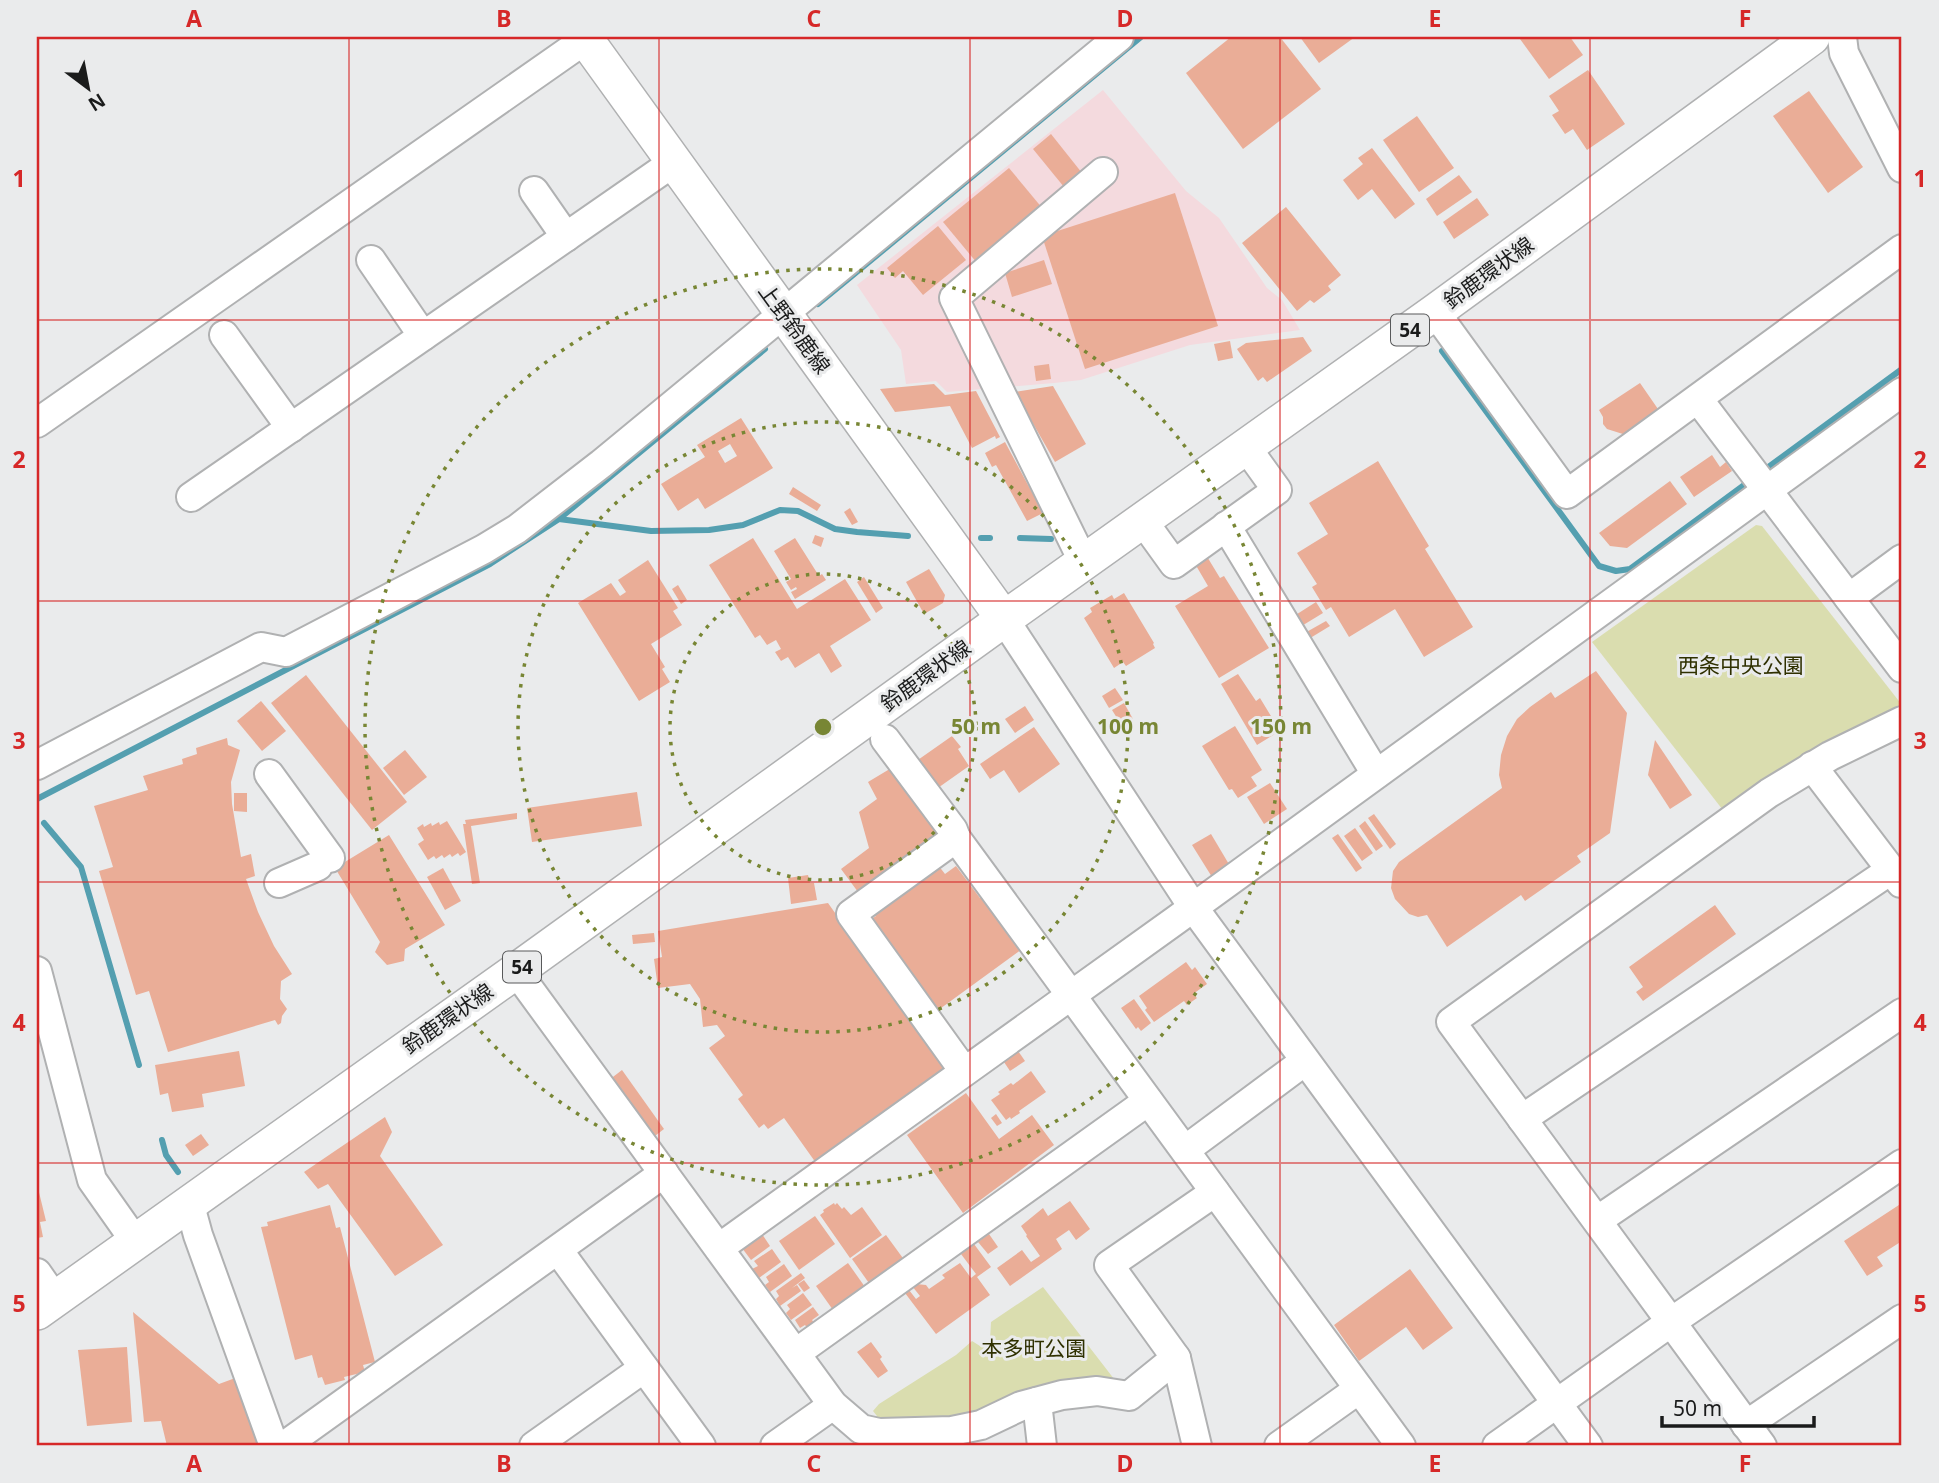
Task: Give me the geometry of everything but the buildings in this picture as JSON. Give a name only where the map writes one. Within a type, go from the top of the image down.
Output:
[{"type":"main road","name":"鈴鹿環状線","points":[[43,1295],[135,1241],[516,971],[1435,312],[1812,37]]},
{"type":"main road","name":"上野鈴鹿線","points":[[585,38],[1004,619]]},
{"type":"street","points":[[37,765],[261,647],[286,652],[484,549],[517,529],[561,496],[1119,37]]},
{"type":"street","points":[[1842,37],[1844,53],[1902,168]]},
{"type":"street","points":[[37,423],[585,38]]},
{"type":"street","points":[[191,498],[674,162]]},
{"type":"street","points":[[1084,563],[954,298],[1103,172]]},
{"type":"street","points":[[534,191],[566,237]]},
{"type":"street","points":[[1435,312],[1567,494],[1902,249]]},
{"type":"street","points":[[371,260],[423,336]]},
{"type":"street","points":[[224,335],[290,428]]},
{"type":"street","points":[[719,1248],[1376,774],[1760,481],[1902,392]]},
{"type":"street","points":[[1698,399],[1902,668]]},
{"type":"street","points":[[1143,520],[1174,564],[1277,490],[1246,447]]},
{"type":"street","points":[[1226,526],[1376,774]]},
{"type":"street","points":[[1849,598],[1902,559]]},
{"type":"street","points":[[1004,619],[1193,906],[1588,1446]]},
{"type":"street","points":[[1902,721],[1812,766],[1769,793],[1451,1022],[1754,1436],[1902,1319]]},
{"type":"street","points":[[885,739],[1401,1446]]},
{"type":"street","points":[[1522,1119],[1897,877],[1812,766]]},
{"type":"street","points":[[269,774],[324,862],[279,883]]},
{"type":"street","points":[[956,838],[851,915],[964,1071]]},
{"type":"street","points":[[37,971],[92,1180],[135,1241]]},
{"type":"street","points":[[516,971],[833,1405],[861,1429],[879,1433],[952,1431],[981,1425],[1021,1406],[1062,1395],[1097,1391],[1129,1396],[1176,1358]]},
{"type":"street","points":[[1598,1220],[1902,1013]]},
{"type":"street","points":[[1185,1150],[1305,1061]]},
{"type":"street","points":[[796,1353],[1148,1101]]},
{"type":"street","points":[[1497,1446],[1671,1322],[1902,1164]]},
{"type":"street","points":[[285,1446],[664,1173]]},
{"type":"street","points":[[1197,1446],[1176,1358],[1109,1265],[1215,1192]]},
{"type":"street","points":[[189,1202],[198,1235],[274,1446]]},
{"type":"street","points":[[558,1250],[701,1446]]},
{"type":"street","points":[[534,1446],[643,1368]]},
{"type":"street","points":[[1279,1446],[1359,1389]]},
{"type":"street","points":[[1037,1402],[1042,1446]]},
{"type":"street","points":[[775,1446],[833,1405]]},
{"type":"shaded area","points":[[1103,90],[1186,191],[1219,218],[1267,288],[1282,300],[1300,330],[1190,345],[1081,380],[947,392],[936,381],[906,384],[901,350],[857,285]]},
{"type":"green space","name":"西条中央公園","points":[[1756,525],[1762,526],[1902,705],[1902,712],[1726,814],[1592,642]]},
{"type":"green space","name":"本多町公園","points":[[1043,1287],[1121,1388],[984,1419],[868,1422],[877,1416],[873,1411],[879,1404],[956,1355],[972,1341],[980,1346],[990,1341],[991,1322]]},
{"type":"waterway","points":[[818,304],[1141,37]]},
{"type":"waterway","points":[[37,799],[490,564],[559,519],[765,349]]},
{"type":"waterway","points":[[1442,351],[1599,566],[1616,571],[1630,569],[1751,480]]},
{"type":"waterway","points":[[1763,471],[1902,369]]},
{"type":"waterway","points":[[559,519],[651,531],[709,530],[743,525],[780,510],[798,511],[835,529],[908,536]]},
{"type":"waterway","points":[[981,538],[990,538]]},
{"type":"waterway","points":[[1020,538],[1051,539]]},
{"type":"waterway","points":[[44,823],[81,867],[139,1065]]},
{"type":"waterway","points":[[162,1140],[166,1155],[178,1172]]}]
